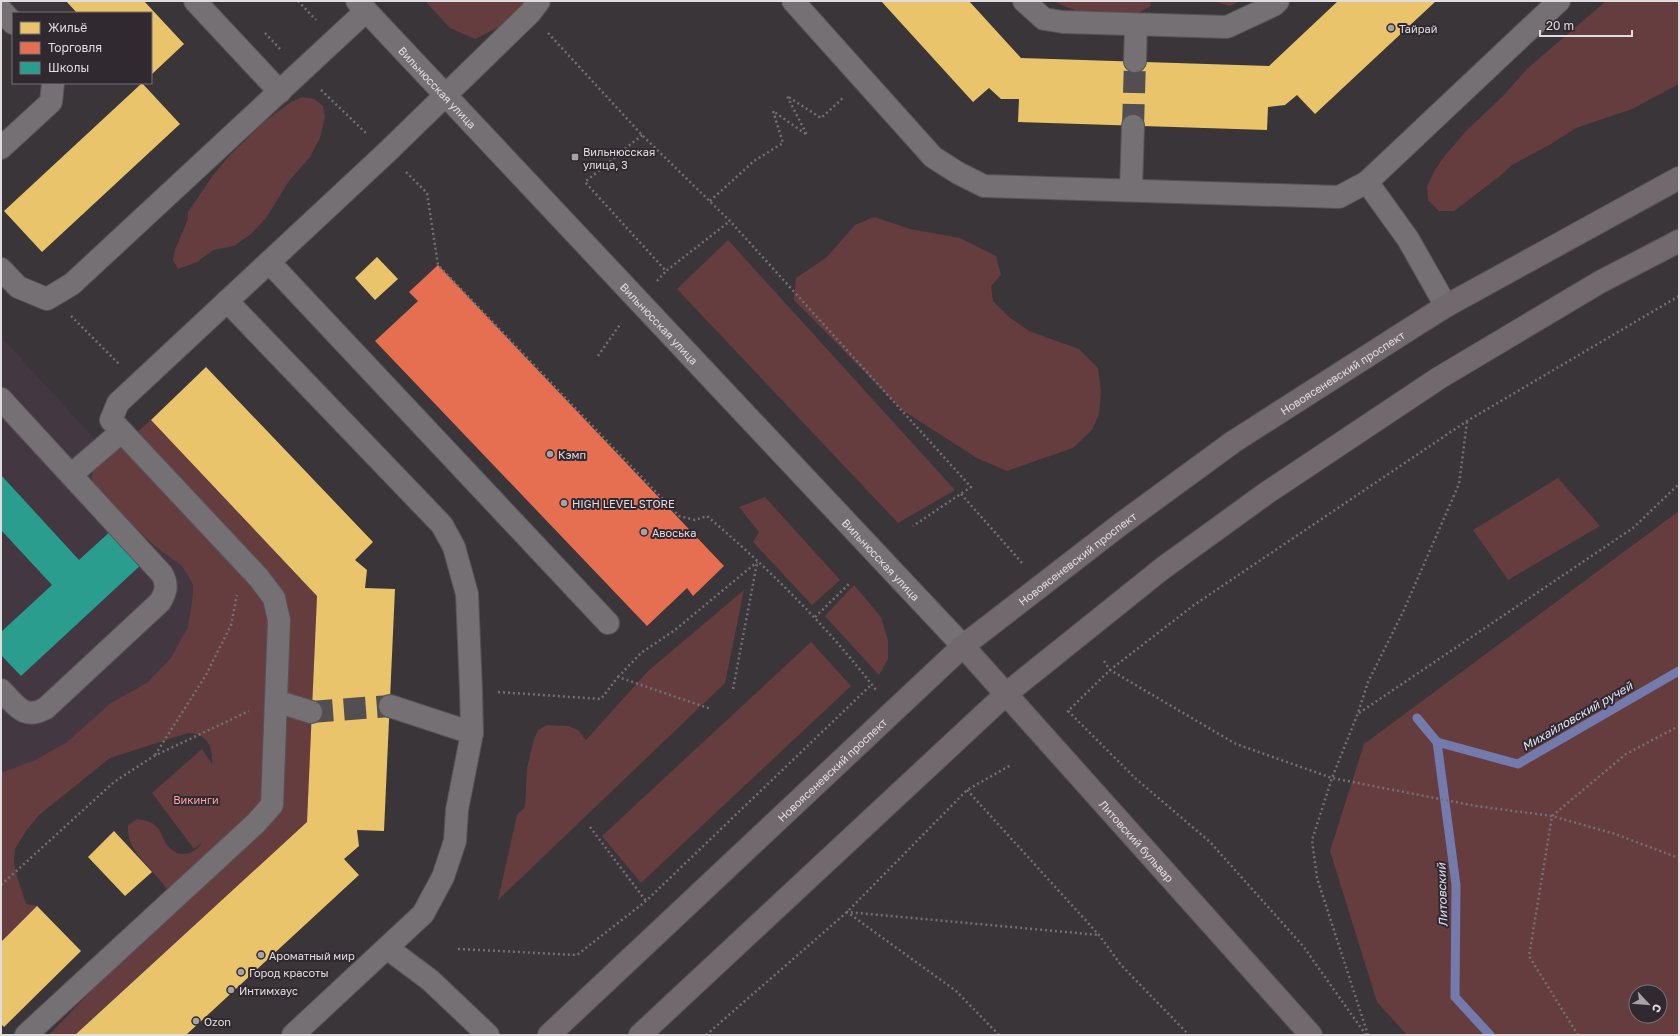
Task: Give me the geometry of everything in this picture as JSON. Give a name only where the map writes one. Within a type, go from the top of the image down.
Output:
[{"type":"main road","name":"Новоясеневский проспект","points":[[549,1035],[962,646],[1121,524],[1233,442],[1446,306],[1679,178]]},
{"type":"main road","points":[[640,1035],[1006,694],[1163,568],[1268,492],[1446,374],[1600,282],[1679,241]]},
{"type":"main road","name":"Литовский бульвар","points":[[962,646],[1311,1035]]},
{"type":"street","points":[[195,1],[280,92]]},
{"type":"street","points":[[793,1],[933,157],[958,173],[984,186],[1339,197],[1367,182],[1559,1]]},
{"type":"street","points":[[1024,1],[1044,19],[1063,22],[1227,27],[1274,5],[1278,1]]},
{"type":"street","points":[[1,269],[18,287],[47,299],[72,284],[302,71],[361,6]]},
{"type":"street","name":"Вильнюсская улица","points":[[361,6],[962,646]]},
{"type":"street","points":[[26,1035],[256,823],[272,805],[280,620],[274,598],[244,562],[120,432],[111,420],[118,403],[386,153],[535,7]]},
{"type":"street","points":[[1,10],[12,22]]},
{"type":"street","points":[[1135,61],[1136,24]]},
{"type":"street","points":[[1,148],[51,102],[53,84]]},
{"type":"street","points":[[1131,190],[1133,126]]},
{"type":"street","points":[[1367,182],[1408,239],[1446,306]]},
{"type":"street","points":[[269,262],[608,623]]},
{"type":"street","points":[[227,301],[442,525],[454,547],[467,594],[472,733],[457,810],[455,841],[443,877],[423,914],[293,1035]]},
{"type":"street","points":[[1,399],[162,574],[166,582],[166,592],[160,602],[46,708],[36,714],[26,713],[1,690]]},
{"type":"street","points":[[71,475],[120,432]]},
{"type":"street","points":[[276,701],[312,712]]},
{"type":"street","points":[[390,706],[472,733]]},
{"type":"street","points":[[387,948],[430,980],[488,1035]]},
{"type":"path","points":[[535,7],[642,135],[730,221],[972,487],[913,526]]},
{"type":"path","points":[[260,28],[427,193],[438,265],[679,516],[695,520],[707,516],[815,617],[880,695]]},
{"type":"path","points":[[710,201],[754,161],[784,143],[773,111],[807,136],[787,96],[821,118]]},
{"type":"path","points":[[642,135],[584,182],[666,271],[730,221]]},
{"type":"path","points":[[51,296],[138,383]]},
{"type":"path","points":[[1367,1035],[1303,946],[1210,842],[1135,778],[1068,712],[1110,670],[1194,605],[1467,421],[1679,296]]},
{"type":"path","points":[[1367,1035],[1317,878],[1312,840],[1332,778],[1358,713],[1368,682],[1403,612],[1459,484],[1467,421]]},
{"type":"path","points":[[1358,713],[1633,528],[1679,484]]},
{"type":"path","points":[[961,494],[1023,564]]},
{"type":"path","points":[[154,756],[206,675],[231,625],[244,562]]},
{"type":"path","points":[[471,690],[601,699],[618,677],[641,652],[675,630],[757,562]]},
{"type":"path","points":[[733,689],[757,562]]},
{"type":"path","points":[[815,617],[849,584]]},
{"type":"path","points":[[1104,661],[1110,670],[1236,744],[1332,778],[1476,806],[1552,816],[1615,834],[1679,858]]},
{"type":"path","points":[[618,677],[711,709]]},
{"type":"path","points":[[458,949],[577,955],[646,901],[872,684]]},
{"type":"path","points":[[1,885],[114,782],[154,756],[243,714],[276,701]]},
{"type":"path","points":[[1578,1035],[1529,956],[1552,816],[1626,754],[1679,726]]},
{"type":"path","points":[[706,1035],[848,912],[967,790],[1011,765]]},
{"type":"path","points":[[967,790],[1099,935],[1121,965],[1189,1035]]},
{"type":"path","points":[[590,827],[646,901]]},
{"type":"path","points":[[848,912],[1099,935]]},
{"type":"path","points":[[848,912],[956,991],[999,1035]]},
{"type":"shaded area","points":[[1,337],[217,572],[201,645],[1,808]]},
{"type":"green space","points":[[425,1],[526,1],[503,25],[475,39],[450,28]]},
{"type":"green space","points":[[1053,1],[1150,1],[1151,6],[1139,13],[1111,17],[1081,12]]},
{"type":"green space","points":[[1214,1],[1240,1],[1230,6]]},
{"type":"green space","points":[[1606,1],[1679,1],[1679,84],[1632,109],[1576,128],[1551,144],[1512,165],[1454,211],[1439,211],[1428,200],[1427,186],[1443,158],[1466,131],[1504,95],[1527,69]]},
{"type":"green space","points":[[302,97],[314,99],[323,106],[325,117],[320,138],[310,157],[289,181],[266,218],[251,234],[234,246],[213,250],[197,262],[178,269],[173,260],[175,250],[188,219],[188,212],[214,174],[230,155],[264,122],[291,102]]},
{"type":"green space","points":[[874,217],[910,229],[960,238],[996,256],[1001,275],[991,286],[993,301],[1009,317],[1029,331],[1079,349],[1098,368],[1101,391],[1099,414],[1092,430],[1073,448],[1007,471],[977,458],[902,410],[794,300],[796,278],[827,257],[855,225]]},
{"type":"green space","points":[[728,240],[955,490],[898,523],[677,289]]},
{"type":"green space","name":"Викинги","points":[[151,420],[317,596],[307,822],[75,1035],[49,1035],[118,963],[137,949],[144,940],[169,893],[164,885],[136,853],[128,835],[128,825],[137,819],[152,823],[159,829],[168,846],[172,850],[181,854],[186,854],[195,850],[202,842],[194,849],[152,793],[202,749],[212,764],[208,742],[200,736],[188,733],[110,758],[39,815],[26,831],[15,849],[14,862],[16,873],[26,904],[37,906],[1,942],[1,773],[35,760],[66,743],[111,703],[147,683],[171,658],[188,627],[193,585],[182,566],[156,547],[93,488],[92,477],[95,466],[115,452]]},
{"type":"green space","points":[[1558,478],[1600,526],[1508,580],[1473,530]]},
{"type":"green space","points":[[765,497],[840,580],[812,605],[753,542],[759,532],[739,507]]},
{"type":"green space","points":[[1679,511],[1679,1035],[1407,1035],[1377,1002],[1330,851],[1364,744]]},
{"type":"green space","points":[[854,585],[881,617],[888,640],[888,659],[879,675],[825,616]]},
{"type":"green space","points":[[744,590],[725,683],[498,900],[517,815],[525,807],[527,768],[534,739],[538,730],[547,725],[568,726],[578,730],[586,740],[648,671]]},
{"type":"green space","points":[[811,642],[851,686],[641,883],[602,836]]},
{"type":"building: Жильё","points":[[66,1],[144,1],[184,44],[152,74],[152,12],[76,12]]},
{"type":"building: Жильё","points":[[881,1],[969,1],[1021,58],[1269,66],[1338,1],[1436,1],[1315,114],[1297,95],[1285,105],[1268,107],[1267,130],[1018,122],[1019,99],[1001,99],[989,88],[973,102]]},
{"type":"building: Жильё","points":[[141,84],[143,84],[180,124],[42,252],[4,211]]},
{"type":"building: Жильё","points":[[377,257],[398,279],[375,300],[355,278]]},
{"type":"building: Жильё","points":[[206,367],[373,542],[355,560],[367,570],[365,588],[395,589],[384,831],[357,830],[359,846],[344,859],[359,875],[186,1035],[75,1035],[307,822],[317,596],[151,420]]},
{"type":"building: Жильё","points":[[114,831],[152,872],[125,896],[88,857]]},
{"type":"building: Жильё","points":[[37,906],[81,951],[4,1027],[1,1024],[1,942]]},
{"type":"building: Торговля","name":"Кэмп","points":[[438,265],[724,566],[693,596],[687,588],[647,626],[375,341],[418,301],[409,292]]},
{"type":"building: Школы","points":[[1,475],[79,560],[113,529],[144,562],[21,676],[1,655],[1,632],[52,585],[1,530]]},
{"type":"waterway","name":"Михайловский ручей","points":[[1437,742],[1518,764],[1679,671]]},
{"type":"waterway","points":[[1417,718],[1437,742]]},
{"type":"waterway","name":"Литовский","points":[[1437,742],[1456,885],[1455,997],[1490,1035]]},
{"type":"tunnel","points":[[1133,126],[1135,61]]},
{"type":"tunnel","points":[[311,712],[390,706]]},
{"type":"place","name":"Тайрай","points":[[1391,28]]},
{"type":"place","name":"Вильнюсская улица, 3","points":[[575,157]]},
{"type":"place","name":"Кэмп","points":[[550,454]]},
{"type":"place","name":"HIGH LEVEL STORE","points":[[564,503]]},
{"type":"place","name":"Авоська","points":[[644,532]]},
{"type":"place","name":"Ароматный мир","points":[[261,955]]},
{"type":"place","name":"Город красоты","points":[[241,972]]},
{"type":"place","name":"Интимхаус","points":[[231,990]]},
{"type":"place","name":"Ozon","points":[[196,1021]]}]
